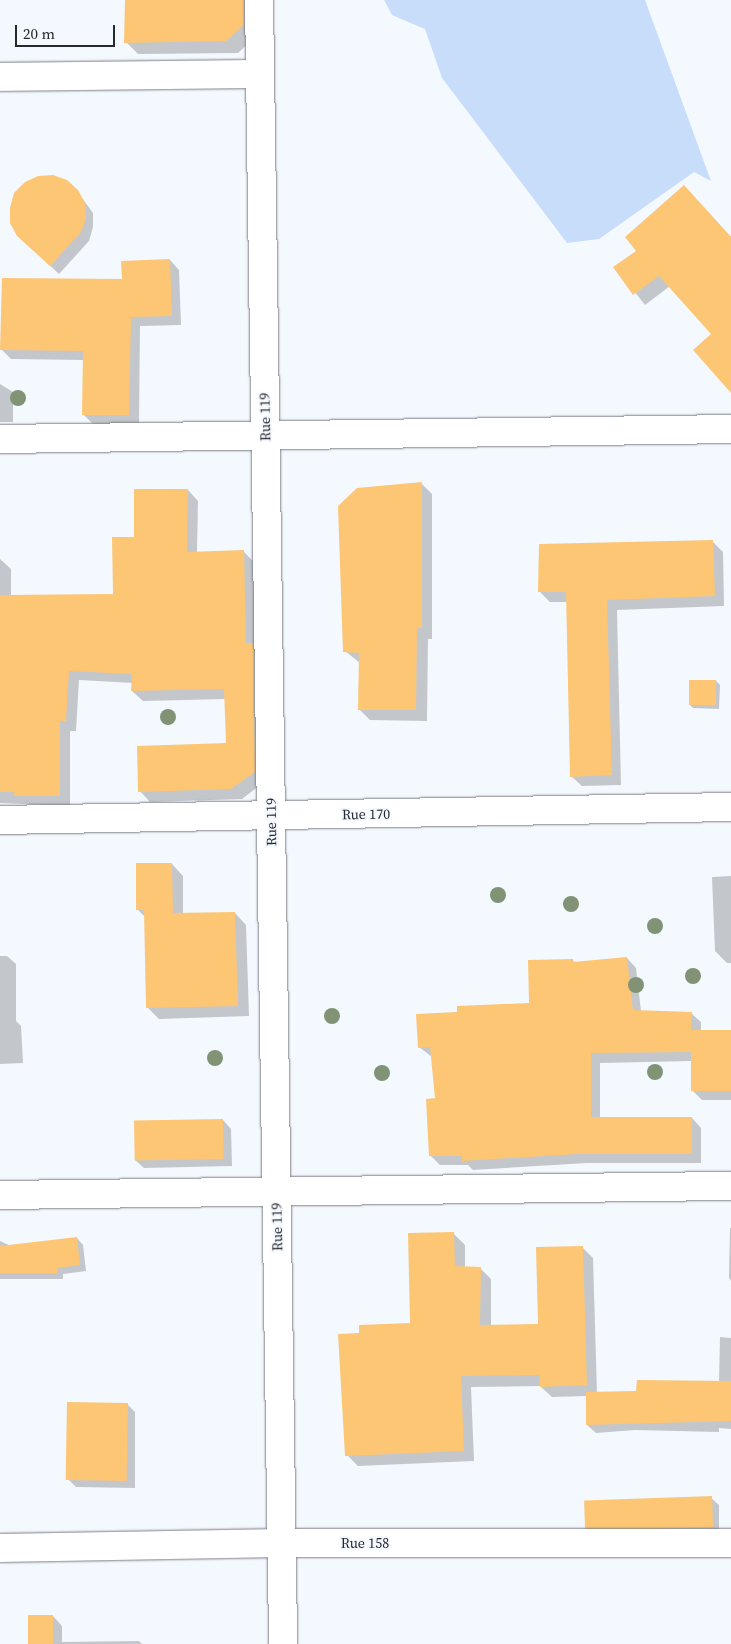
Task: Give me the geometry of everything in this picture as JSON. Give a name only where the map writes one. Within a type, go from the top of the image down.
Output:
[{"type":"street","name":"Rue 119","points":[[259,0],[284,1644]]},
{"type":"street","points":[[0,77],[260,74]]},
{"type":"street","points":[[0,439],[731,429]]},
{"type":"street","name":"Rue 170","points":[[0,820],[731,806]]},
{"type":"street","points":[[0,1195],[731,1186]]},
{"type":"street","name":"Rue 158","points":[[0,1548],[282,1542],[731,1543]]},
{"type":"water","points":[[384,0],[645,0],[711,181],[694,172],[599,239],[567,243],[442,78],[425,29],[392,15]]},
{"type":"building","points":[[125,0],[243,0],[244,25],[226,41],[124,43]]},
{"type":"building","points":[[53,175],[67,180],[78,190],[85,203],[86,218],[81,232],[50,266],[17,236],[10,223],[10,208],[14,193],[25,182],[38,176]]},
{"type":"building","points":[[684,185],[731,237],[731,393],[693,350],[711,334],[659,276],[633,295],[613,267],[636,251],[625,237]]},
{"type":"building","points":[[170,259],[172,316],[131,317],[129,415],[82,415],[83,351],[0,350],[2,278],[122,279],[121,261]]},
{"type":"building","points":[[422,482],[422,628],[417,628],[416,710],[358,710],[359,653],[343,652],[338,506],[357,488]]},
{"type":"building","points":[[134,489],[188,489],[187,552],[244,550],[246,643],[253,643],[255,772],[231,789],[138,792],[137,746],[226,743],[224,689],[131,691],[132,674],[69,671],[66,721],[60,721],[60,796],[14,796],[14,792],[0,792],[0,595],[113,594],[112,537],[134,537]]},
{"type":"building","points":[[713,540],[715,596],[607,600],[612,775],[570,777],[566,592],[538,592],[539,544]]},
{"type":"building","points":[[689,680],[716,680],[716,705],[689,705]]},
{"type":"building","points":[[136,863],[172,863],[173,913],[235,912],[238,1006],[146,1008],[144,910],[136,910]]},
{"type":"building","points":[[627,957],[633,1010],[692,1012],[691,1030],[731,1030],[731,1091],[691,1091],[691,1052],[591,1053],[591,1117],[692,1117],[692,1154],[577,1154],[462,1161],[462,1156],[429,1156],[426,1099],[435,1098],[430,1047],[418,1048],[416,1014],[457,1012],[457,1006],[529,1003],[528,960],[573,959],[573,962]]},
{"type":"building","points":[[223,1119],[224,1159],[135,1161],[134,1121]]},
{"type":"building","points":[[454,1232],[455,1266],[481,1267],[480,1325],[538,1324],[536,1247],[583,1246],[587,1385],[540,1387],[539,1375],[461,1376],[464,1451],[345,1456],[338,1334],[359,1333],[359,1325],[410,1323],[408,1233]]},
{"type":"building","points":[[77,1237],[80,1265],[57,1268],[57,1273],[0,1273],[0,1246]]},
{"type":"building","points":[[637,1380],[731,1381],[731,1421],[586,1425],[586,1392],[636,1391]]},
{"type":"building","points":[[67,1402],[128,1403],[127,1481],[66,1480]]},
{"type":"building","points":[[712,1496],[713,1527],[585,1531],[584,1500]]},
{"type":"building","points":[[28,1615],[53,1615],[53,1644],[28,1644]]}]
